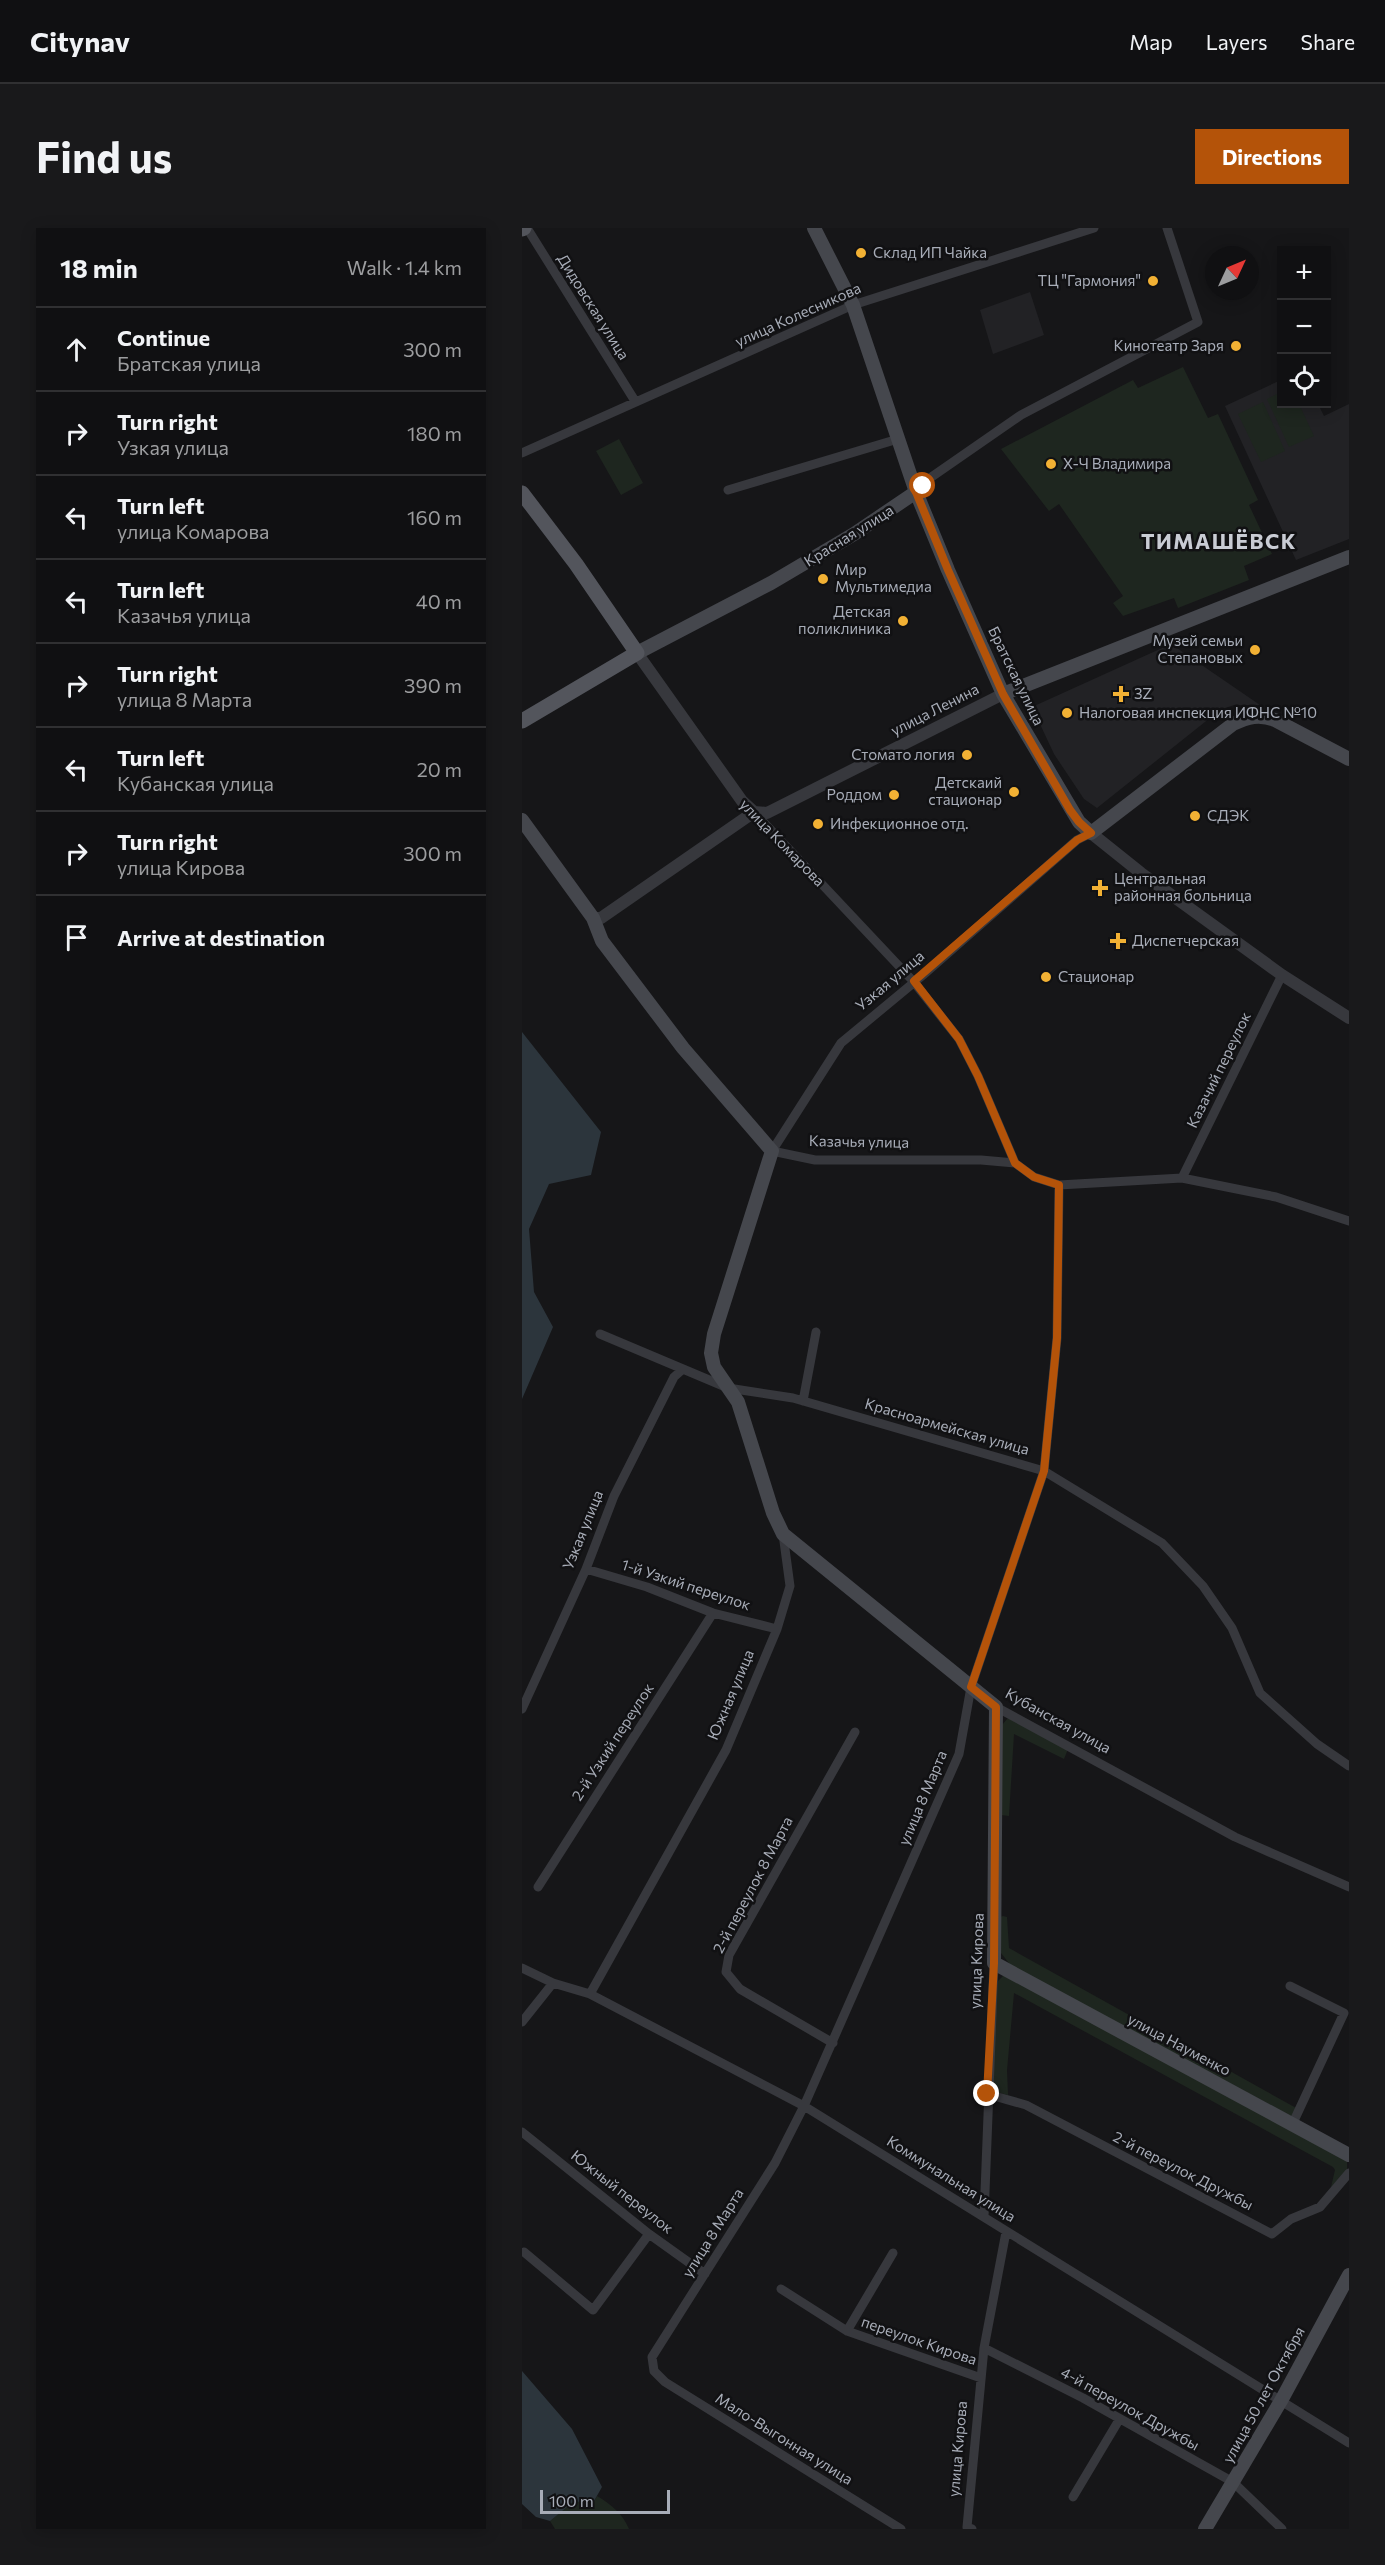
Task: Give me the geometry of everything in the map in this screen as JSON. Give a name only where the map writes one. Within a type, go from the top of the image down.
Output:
[{"type":"main road","name":"Братская улица","points":[[814,228],[853,305],[916,492],[1003,694],[1070,810],[1091,833]]},
{"type":"main road","name":"Красная улица","points":[[522,721],[637,653],[771,583],[854,534],[916,492]]},
{"type":"main road","name":"улица Комарова","points":[[522,493],[576,564],[637,653]]},
{"type":"main road","name":"улица Ленина","points":[[1003,694],[1349,557]]},
{"type":"main road","name":"Узкая улица","points":[[1091,833],[1233,724],[1244,719],[1259,716],[1275,720],[1349,759]]},
{"type":"main road","points":[[522,820],[593,918],[602,941],[683,1048],[772,1151]]},
{"type":"main road","name":"Узкая улица","points":[[728,1388],[711,1360],[714,1334],[772,1151]]},
{"type":"main road","name":"Южная улица","points":[[728,1388],[738,1402],[773,1513],[783,1534]]},
{"type":"main road","name":"Кубанская улица","points":[[783,1534],[996,1707]]},
{"type":"main road","name":"улица Кирова","points":[[994,1963],[996,1707]]},
{"type":"main road","name":"улица Науменко","points":[[994,1963],[1349,2154]]},
{"type":"main road","name":"улица 50 лет Октября","points":[[1204,2529],[1282,2400],[1349,2275]]},
{"type":"street","name":"Дидовская улица","points":[[524,228],[635,401]]},
{"type":"street","name":"улица Колесникова","points":[[522,453],[853,305],[1094,228]]},
{"type":"street","name":"Красная улица","points":[[916,492],[930,478],[1021,415],[1198,322],[1167,228]]},
{"type":"street","points":[[728,490],[898,439]]},
{"type":"street","name":"улица Комарова","points":[[637,653],[742,801],[914,981],[959,1039],[983,1086],[1015,1163]]},
{"type":"street","name":"улица Ленина","points":[[593,918],[601,918],[754,812],[767,813],[1003,694]]},
{"type":"street","name":"Братская улица","points":[[1091,833],[1141,873],[1282,975],[1349,1018]]},
{"type":"street","name":"Узкая улица","points":[[772,1151],[841,1043],[1077,840],[1091,833]]},
{"type":"street","name":"Казачий переулок","points":[[1182,1178],[1282,975]]},
{"type":"street","name":"Казачья улица","points":[[772,1151],[815,1160],[981,1160],[1015,1163],[1034,1177],[1059,1185],[1182,1178],[1276,1197],[1349,1221]]},
{"type":"street","name":"улица 8 Марта","points":[[654,2371],[652,2357],[775,2163],[804,2106],[959,1754],[971,1687],[1044,1471],[1057,1338],[1059,1185]]},
{"type":"street","points":[[802,1401],[816,1332]]},
{"type":"street","name":"Красноармейская улица","points":[[600,1334],[728,1388],[802,1401],[1044,1471],[1162,1543],[1203,1586],[1232,1628],[1260,1693],[1317,1744],[1349,1766]]},
{"type":"street","name":"Узкая улица","points":[[522,1709],[586,1569],[614,1496],[674,1377],[683,1369]]},
{"type":"street","name":"Южная улица","points":[[590,1994],[726,1750],[777,1629],[790,1586],[783,1534]]},
{"type":"street","name":"1-й Узкий переулок","points":[[586,1569],[648,1587],[713,1613],[777,1629]]},
{"type":"street","name":"2-й Узкий переулок","points":[[538,1887],[713,1613]]},
{"type":"street","name":"Кубанская улица","points":[[996,1707],[1235,1837],[1349,1887]]},
{"type":"street","name":"2-й переулок 8 Марта","points":[[833,2043],[740,1989],[726,1972],[729,1955],[855,1732]]},
{"type":"street","name":"улица Кирова","points":[[984,2217],[987,2094],[994,1963]]},
{"type":"street","name":"Коммунальная улица","points":[[522,1968],[553,1983],[590,1994],[804,2106],[1349,2443]]},
{"type":"street","points":[[522,2022],[553,1983]]},
{"type":"street","points":[[1290,1986],[1344,2013],[1292,2125]]},
{"type":"street","name":"2-й переулок Дружбы","points":[[987,2094],[1026,2105],[1272,2234],[1291,2219],[1320,2207],[1349,2173]]},
{"type":"street","name":"Южный переулок","points":[[522,2132],[650,2234],[705,2274]]},
{"type":"street","name":"улица Кирова","points":[[970,2528],[984,2348],[1006,2232]]},
{"type":"street","points":[[524,2252],[593,2310],[650,2234]]},
{"type":"street","name":"переулок Кирова","points":[[847,2331],[893,2253]]},
{"type":"street","name":"переулок Кирова","points":[[781,2289],[847,2331],[981,2379]]},
{"type":"street","name":"4-й переулок Дружбы","points":[[984,2348],[1083,2398],[1233,2482],[1282,2529]]},
{"type":"street","name":"Мало-Выгонная улица","points":[[654,2371],[665,2382],[901,2529]]},
{"type":"street","points":[[1073,2497],[1119,2420]]},
{"type":"shaded area","points":[[1030,292],[1044,335],[993,354],[980,310]]},
{"type":"shaded area","points":[[1183,367],[1208,418],[1218,414],[1258,500],[1249,505],[1272,554],[1244,566],[1249,580],[1178,608],[1174,598],[1123,616],[1113,603],[1123,596],[1059,504],[1049,511],[1001,449],[1133,380],[1138,388]]},
{"type":"shaded area","points":[[1277,382],[1277,408],[1320,408],[1324,416],[1349,404],[1349,539],[1296,560],[1225,406]]},
{"type":"shaded area","points":[[1277,394],[1277,408],[1301,408],[1314,436],[1289,447],[1267,399]]},
{"type":"shaded area","points":[[1263,402],[1285,451],[1261,462],[1238,414]]},
{"type":"shaded area","points":[[619,439],[643,483],[621,495],[596,451]]},
{"type":"shaded area","points":[[1171,644],[1260,705],[1234,705],[1220,710],[1097,808],[1084,799],[1054,754],[1032,707]]},
{"type":"shaded area","points":[[522,1032],[601,1132],[591,1175],[549,1184],[529,1229],[534,1292],[553,1327],[522,1399]]},
{"type":"shaded area","points":[[1008,1718],[1068,1749],[1064,1759],[1014,1734],[1009,1816],[1001,1815],[1002,1725]]},
{"type":"shaded area","points":[[1000,1917],[1007,1917],[1009,1948],[1298,2109],[1293,2117],[1012,1967],[1001,1953]]},
{"type":"shaded area","points":[[1004,1975],[1347,2159],[1347,2171],[1331,2187],[1335,2170],[1333,2167],[1014,1993],[1007,2070],[1008,2095],[991,2091],[998,1981]]},
{"type":"shaded area","points":[[522,2371],[572,2429],[602,2487],[594,2501],[573,2502],[550,2521],[536,2517],[522,2504]]},
{"type":"shaded area","points":[[597,2496],[616,2510],[629,2529],[555,2529],[550,2521],[573,2501],[594,2501]]},
{"type":"place","name":"Склад ИП Чайка","points":[[861,253]]},
{"type":"place","name":"ТЦ \"Гармония\"","points":[[1153,281]]},
{"type":"place","name":"Кинотеатр Заря","points":[[1236,346]]},
{"type":"place","name":"Х-Ч Владимира","points":[[1051,464]]},
{"type":"place","name":"Мир Мультимедиа","points":[[823,579]]},
{"type":"place","name":"Детская поликлиника","points":[[903,621]]},
{"type":"place","name":"Музей семьи Степановых","points":[[1255,650]]},
{"type":"place","name":"3Z","points":[[1121,694]]},
{"type":"place","name":"Налоговая инспекция ИФНС №10","points":[[1067,713]]},
{"type":"place","name":"Стомато логия","points":[[967,755]]},
{"type":"place","name":"Детскаий стационар","points":[[1014,792]]},
{"type":"place","name":"Роддом","points":[[894,795]]},
{"type":"place","name":"СДЭК","points":[[1195,816]]},
{"type":"place","name":"Инфекционное отд.","points":[[818,824]]},
{"type":"place","name":"Центральная районная больница","points":[[1100,888]]},
{"type":"place","name":"Диспетчерская","points":[[1118,941]]},
{"type":"place","name":"Стационар","points":[[1046,977]]},
{"type":"district","name":"ТИМАШЁВСК","points":[[1219,542]]},
{"type":"route","points":[[923,486],[916,492],[1003,694],[1070,810],[1091,833],[1077,840],[914,981],[959,1039],[1011,1149],[1015,1163],[1034,1177],[1059,1185],[1057,1338],[1044,1471],[971,1687],[996,1707],[994,1963],[987,2094]]}]
